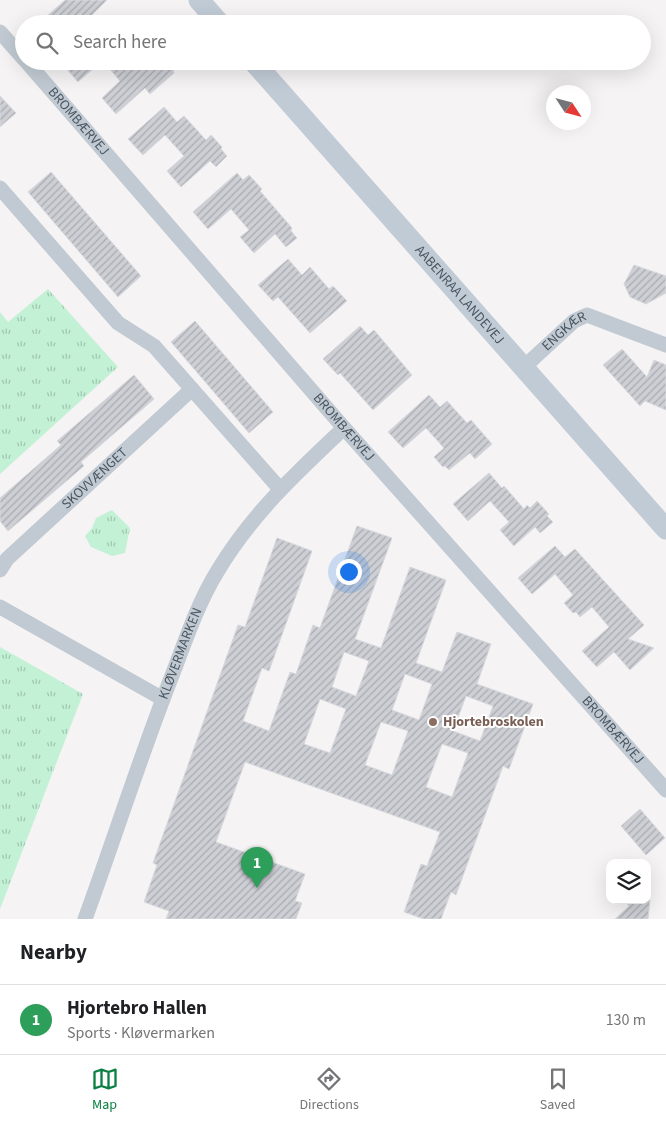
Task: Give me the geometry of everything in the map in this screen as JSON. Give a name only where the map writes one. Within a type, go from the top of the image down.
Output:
[{"type":"main road","points":[[199,0],[212,15]]},
{"type":"main road","name":"AABENRAA LANDEVEJ","points":[[261,70],[666,529]]},
{"type":"street","name":"BROMBÆRVEJ","points":[[0,32],[15,49]]},
{"type":"street","name":"BROMBÆRVEJ","points":[[34,70],[344,428],[666,790]]},
{"type":"street","points":[[0,188],[118,323],[154,346],[280,489]]},
{"type":"street","name":"ENGKÆR","points":[[524,367],[574,321],[587,315],[666,345]]},
{"type":"street","name":"SKOVVÆNGET","points":[[0,570],[7,559],[192,389]]},
{"type":"street","name":"KLØVERMARKEN","points":[[85,919],[163,699],[197,611],[216,573],[241,536],[280,489],[344,428]]},
{"type":"street","points":[[0,606],[163,699]]},
{"type":"green space","points":[[48,289],[118,367],[0,474],[0,312],[8,322]]},
{"type":"green space","points":[[112,510],[130,528],[125,553],[112,556],[91,547],[85,536],[92,528],[96,518]]},
{"type":"green space","points":[[0,647],[83,694],[0,909]]},
{"type":"building","points":[[65,0],[107,0],[92,15],[48,15]]},
{"type":"building","points":[[68,70],[92,70],[78,82]]},
{"type":"building","points":[[111,70],[174,70],[174,73],[150,94],[145,88],[116,114],[102,98],[120,81]]},
{"type":"building","points":[[0,96],[16,113],[0,127]]},
{"type":"building","points":[[164,107],[177,122],[184,116],[206,140],[211,135],[227,156],[216,167],[210,161],[181,187],[167,171],[184,156],[165,135],[143,155],[128,139]]},
{"type":"building","points":[[51,172],[141,276],[118,297],[28,192]]},
{"type":"building","points":[[237,173],[243,180],[249,175],[262,189],[260,191],[292,228],[291,231],[297,238],[286,247],[275,234],[254,253],[240,237],[249,230],[231,209],[208,229],[193,212]]},
{"type":"building","points":[[288,259],[302,275],[310,267],[329,289],[333,286],[347,301],[310,333],[278,297],[273,301],[258,285]]},
{"type":"building","points":[[634,265],[666,276],[666,293],[646,304],[630,297],[624,284]]},
{"type":"building","points":[[195,321],[273,412],[249,433],[171,342]]},
{"type":"building","points":[[360,326],[368,335],[374,330],[412,375],[373,410],[340,373],[338,375],[323,359]]},
{"type":"building","points":[[622,349],[647,377],[654,360],[666,365],[666,410],[645,401],[640,406],[603,365]]},
{"type":"building","points":[[134,375],[154,399],[81,462],[84,466],[8,531],[0,521],[0,498],[61,445],[57,441]]},
{"type":"building","points":[[429,395],[440,407],[447,401],[467,423],[471,420],[492,444],[475,459],[470,453],[449,470],[445,466],[443,467],[434,457],[444,448],[426,428],[403,448],[388,432]]},
{"type":"building","points":[[489,473],[502,488],[504,486],[524,509],[527,505],[530,508],[537,501],[549,514],[547,516],[553,522],[540,533],[535,527],[514,546],[500,530],[509,522],[490,501],[468,521],[453,504]]},
{"type":"building","name":"Hjortebroskolen","points":[[357,526],[392,538],[355,639],[381,648],[410,567],[446,580],[416,663],[442,672],[457,632],[491,644],[477,684],[533,704],[509,769],[503,766],[456,895],[451,892],[441,919],[424,919],[404,912],[421,864],[427,866],[440,832],[245,762],[216,842],[305,874],[295,901],[302,903],[296,919],[166,919],[169,911],[144,902],[157,865],[153,863],[238,625],[245,627],[277,538],[312,551],[269,671],[262,668],[243,721],[269,731],[290,672],[296,674],[313,625],[320,628]],"holes":[[[344,652],[369,661],[356,696],[332,687]],[[405,674],[432,684],[419,720],[392,710]],[[466,696],[493,706],[480,741],[453,731]],[[320,699],[346,709],[330,753],[304,744]],[[381,722],[408,731],[392,775],[365,765]],[[442,744],[468,753],[452,797],[426,787]]]},
{"type":"building","points":[[555,546],[565,557],[575,549],[644,625],[628,639],[654,648],[630,670],[614,652],[597,667],[582,651],[609,627],[592,607],[580,617],[576,612],[573,613],[564,603],[573,595],[555,574],[532,594],[518,578]]},
{"type":"building","points":[[640,809],[665,838],[646,855],[621,826]]},
{"type":"building","points":[[627,904],[650,904],[648,919],[615,919],[629,906]]},
{"type":"place","name":"Hjortebroskolen","points":[[433,722]]},
{"type":"place","name":"Hjortebro Hallen","points":[[257,888]]}]
